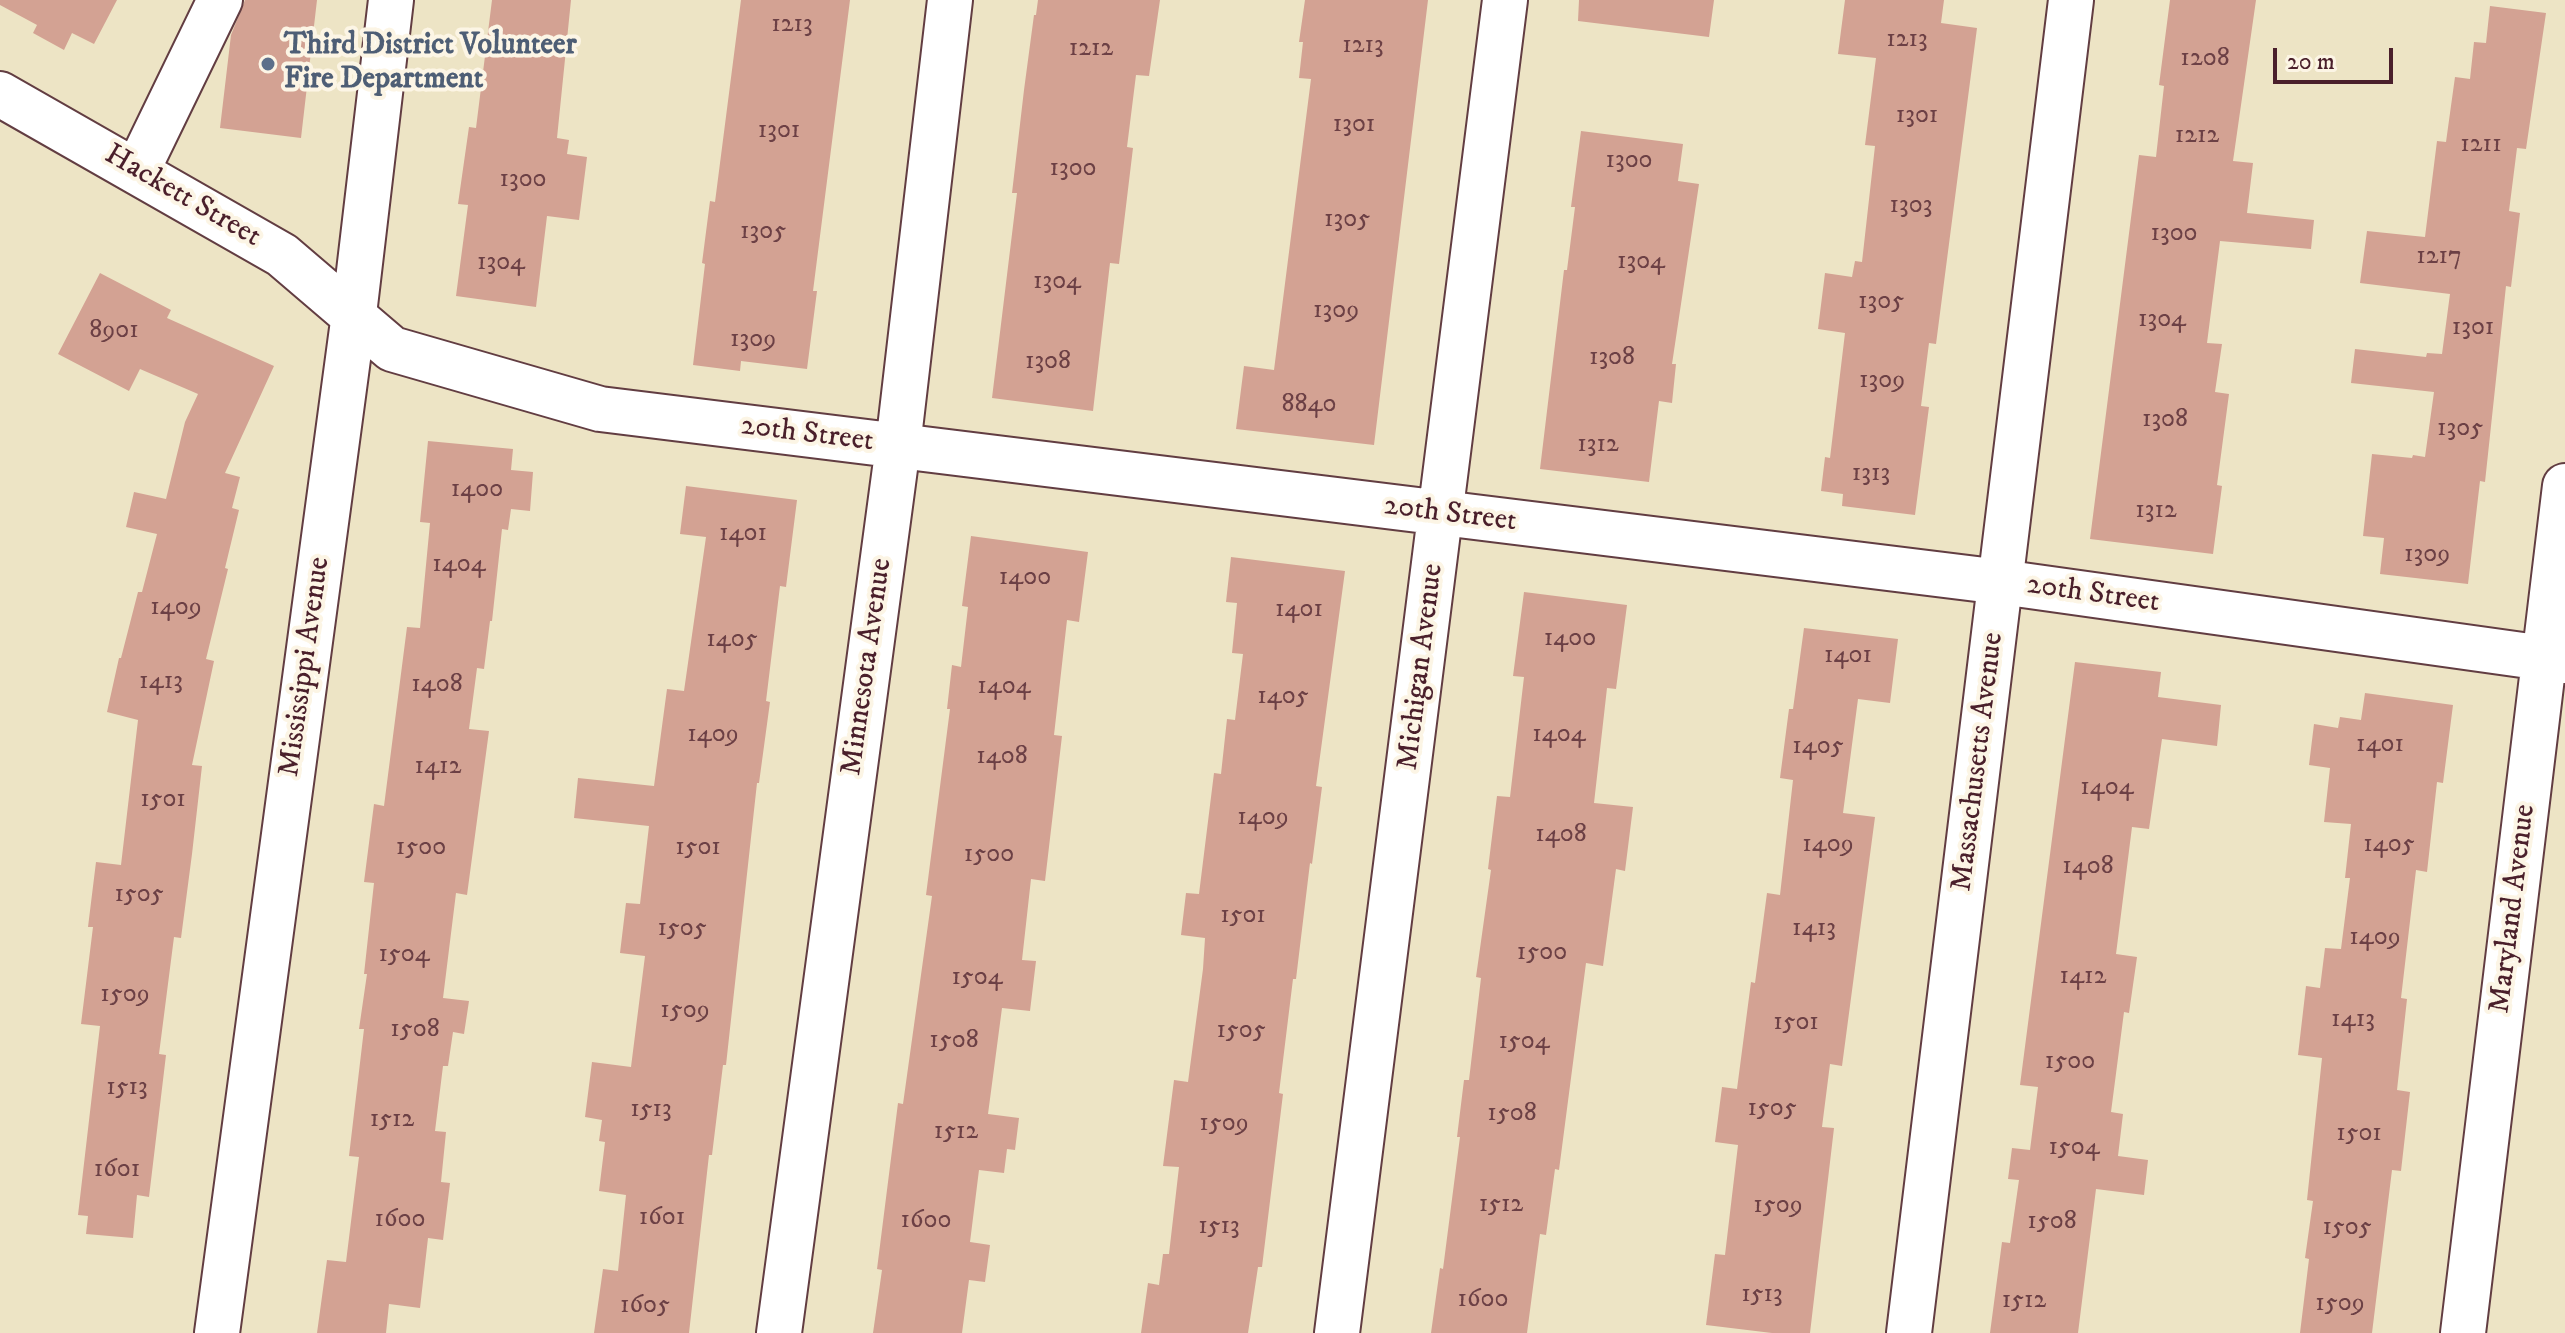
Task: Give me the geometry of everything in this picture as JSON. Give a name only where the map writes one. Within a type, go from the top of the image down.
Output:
[{"type":"street","points":[[137,171],[220,0]]},
{"type":"street","name":"Mississippi Avenue","points":[[217,1333],[354,314],[391,0]]},
{"type":"street","name":"Minnesota Avenue","points":[[779,1333],[898,446],[950,0]]},
{"type":"street","name":"Michigan Avenue","points":[[1337,1333],[1505,0]]},
{"type":"street","name":"Massachusetts Avenue","points":[[1909,1333],[2071,0]]},
{"type":"street","name":"Hackett Street","points":[[0,94],[282,255],[354,314]]},
{"type":"street","name":"20th Street","points":[[354,314],[392,349],[600,409],[2001,582],[2554,659]]},
{"type":"street","name":"Maryland Avenue","points":[[2463,1333],[2554,659],[2565,486]]},
{"type":"building","points":[[0,0],[117,0],[94,44],[72,33],[64,50],[33,33],[37,25],[0,5]]},
{"type":"building","name":"Third District Volunteer Fire Department","points":[[245,0],[317,0],[301,138],[220,128],[231,35]]},
{"type":"building","points":[[492,0],[571,0],[557,138],[569,140],[567,154],[587,157],[579,220],[547,216],[536,307],[456,296],[468,205],[458,204],[469,127],[476,128]]},
{"type":"building","points":[[741,0],[850,0],[813,291],[817,291],[807,369],[741,361],[740,371],[693,365],[710,201],[715,202]]},
{"type":"building","points":[[1038,0],[1160,0],[1149,76],[1136,75],[1127,147],[1133,148],[1119,264],[1110,263],[1093,411],[992,398],[1017,193],[1012,193]]},
{"type":"building","points":[[1305,0],[1428,0],[1374,445],[1236,429],[1244,366],[1274,370],[1311,79],[1299,78],[1303,42],[1299,42]]},
{"type":"building","points":[[1579,0],[1714,0],[1709,37],[1578,21]]},
{"type":"building","points":[[1845,0],[1944,0],[1941,23],[1977,28],[1936,344],[1929,343],[1921,406],[1929,407],[1915,515],[1842,506],[1843,494],[1821,491],[1825,457],[1830,458],[1845,333],[1818,329],[1825,273],[1852,277],[1855,261],[1862,262],[1875,146],[1865,145],[1876,58],[1838,54]]},
{"type":"building","points":[[2170,0],[2256,0],[2233,161],[2253,163],[2247,213],[2314,220],[2311,249],[2220,241],[2207,343],[2222,344],[2215,392],[2229,394],[2217,485],[2222,486],[2213,554],[2090,539],[2139,155],[2156,157],[2164,86],[2159,85]]},
{"type":"building","points":[[2490,6],[2546,13],[2526,149],[2517,148],[2509,211],[2520,213],[2511,287],[2506,286],[2485,482],[2480,481],[2468,584],[2380,574],[2384,538],[2363,536],[2372,454],[2425,457],[2434,392],[2351,383],[2355,349],[2426,357],[2427,353],[2442,354],[2450,294],[2360,283],[2367,231],[2425,237],[2437,141],[2446,142],[2455,77],[2470,79],[2474,42],[2486,43]]},
{"type":"building","points":[[1581,131],[1683,144],[1678,181],[1699,184],[1672,364],[1676,364],[1672,403],[1659,401],[1649,482],[1540,469],[1564,270],[1567,270],[1575,207],[1571,207]]},
{"type":"building","points":[[100,273],[171,310],[167,318],[274,366],[225,473],[240,477],[232,508],[239,510],[206,659],[214,661],[192,765],[202,766],[181,938],[174,937],[159,1054],[166,1055],[149,1197],[137,1195],[133,1238],[86,1234],[88,1216],[78,1215],[100,1026],[81,1024],[93,927],[88,927],[96,862],[121,865],[138,720],[107,712],[119,658],[138,592],[142,592],[157,534],[126,527],[134,492],[166,499],[185,422],[198,394],[140,369],[129,391],[58,354]]},
{"type":"building","points":[[428,441],[513,449],[511,470],[533,472],[530,511],[511,509],[508,530],[502,529],[492,621],[484,669],[477,668],[469,729],[489,731],[467,895],[456,893],[443,998],[469,1001],[464,1034],[453,1032],[448,1066],[443,1066],[435,1131],[446,1132],[441,1182],[450,1183],[443,1240],[428,1238],[420,1308],[389,1304],[386,1333],[317,1333],[327,1260],[346,1262],[359,1157],[349,1156],[364,1029],[359,1029],[374,883],[364,882],[374,804],[384,806],[407,627],[420,628],[430,523],[420,522]]},
{"type":"building","points":[[686,486],[797,500],[786,587],[780,586],[766,701],[770,702],[757,783],[726,1065],[723,1065],[712,1155],[709,1155],[689,1333],[594,1333],[603,1269],[618,1271],[626,1195],[599,1191],[605,1142],[599,1141],[602,1120],[585,1117],[592,1062],[631,1067],[645,956],[620,953],[626,903],[640,904],[649,826],[574,818],[578,778],[654,786],[667,689],[684,691],[706,537],[680,534]]},
{"type":"building","points":[[971,536],[1088,552],[1079,622],[1067,620],[1054,735],[1062,736],[1045,881],[1031,879],[1022,960],[1036,961],[1030,1011],[1002,1008],[988,1114],[1019,1118],[1015,1150],[1007,1149],[1004,1173],[979,1170],[970,1242],[990,1245],[985,1282],[969,1280],[962,1333],[873,1333],[882,1270],[877,1269],[898,1103],[903,1104],[932,896],[926,895],[950,709],[947,709],[952,665],[961,667],[968,607],[962,606]]},
{"type":"building","points":[[1231,557],[1345,571],[1316,786],[1322,787],[1296,979],[1293,979],[1262,1267],[1258,1267],[1248,1333],[1141,1333],[1148,1283],[1159,1285],[1163,1254],[1169,1254],[1179,1167],[1163,1166],[1174,1080],[1188,1082],[1203,969],[1205,938],[1181,935],[1186,893],[1199,894],[1214,773],[1221,774],[1227,719],[1235,720],[1243,654],[1232,653],[1237,603],[1226,602]]},
{"type":"building","points":[[1524,592],[1627,605],[1616,689],[1607,688],[1594,803],[1633,807],[1625,871],[1616,869],[1603,966],[1586,963],[1559,1170],[1555,1169],[1546,1235],[1540,1234],[1527,1333],[1431,1333],[1440,1268],[1443,1269],[1464,1080],[1469,1080],[1481,978],[1476,977],[1491,870],[1488,869],[1497,796],[1510,797],[1524,677],[1513,676]]},
{"type":"building","points":[[1804,628],[1898,639],[1890,703],[1858,699],[1843,813],[1875,817],[1842,1066],[1830,1064],[1822,1127],[1834,1128],[1810,1333],[1772,1333],[1706,1325],[1715,1254],[1725,1255],[1738,1145],[1715,1142],[1722,1087],[1737,1089],[1767,893],[1780,895],[1793,780],[1780,778]]},
{"type":"building","points":[[2075,662],[2161,672],[2158,697],[2221,705],[2217,746],[2162,739],[2149,829],[2132,827],[2116,954],[2137,957],[2129,1013],[2124,1012],[2111,1112],[2123,1114],[2118,1156],[2148,1160],[2144,1195],[2096,1189],[2078,1333],[1990,1333],[2002,1242],[2010,1243],[2019,1180],[2008,1179],[2012,1148],[2030,1150],[2038,1087],[2020,1085]]},
{"type":"building","points":[[2365,693],[2453,705],[2443,783],[2437,782],[2427,872],[2416,870],[2401,998],[2407,999],[2397,1090],[2410,1092],[2401,1171],[2392,1170],[2372,1333],[2300,1333],[2313,1201],[2307,1200],[2322,1058],[2298,1055],[2306,986],[2320,988],[2325,948],[2341,949],[2350,878],[2345,878],[2351,824],[2324,822],[2330,768],[2309,765],[2314,724],[2338,728],[2340,717],[2361,720]]},
{"type":"place","name":"Third District Volunteer Fire Department","points":[[268,64]]}]
